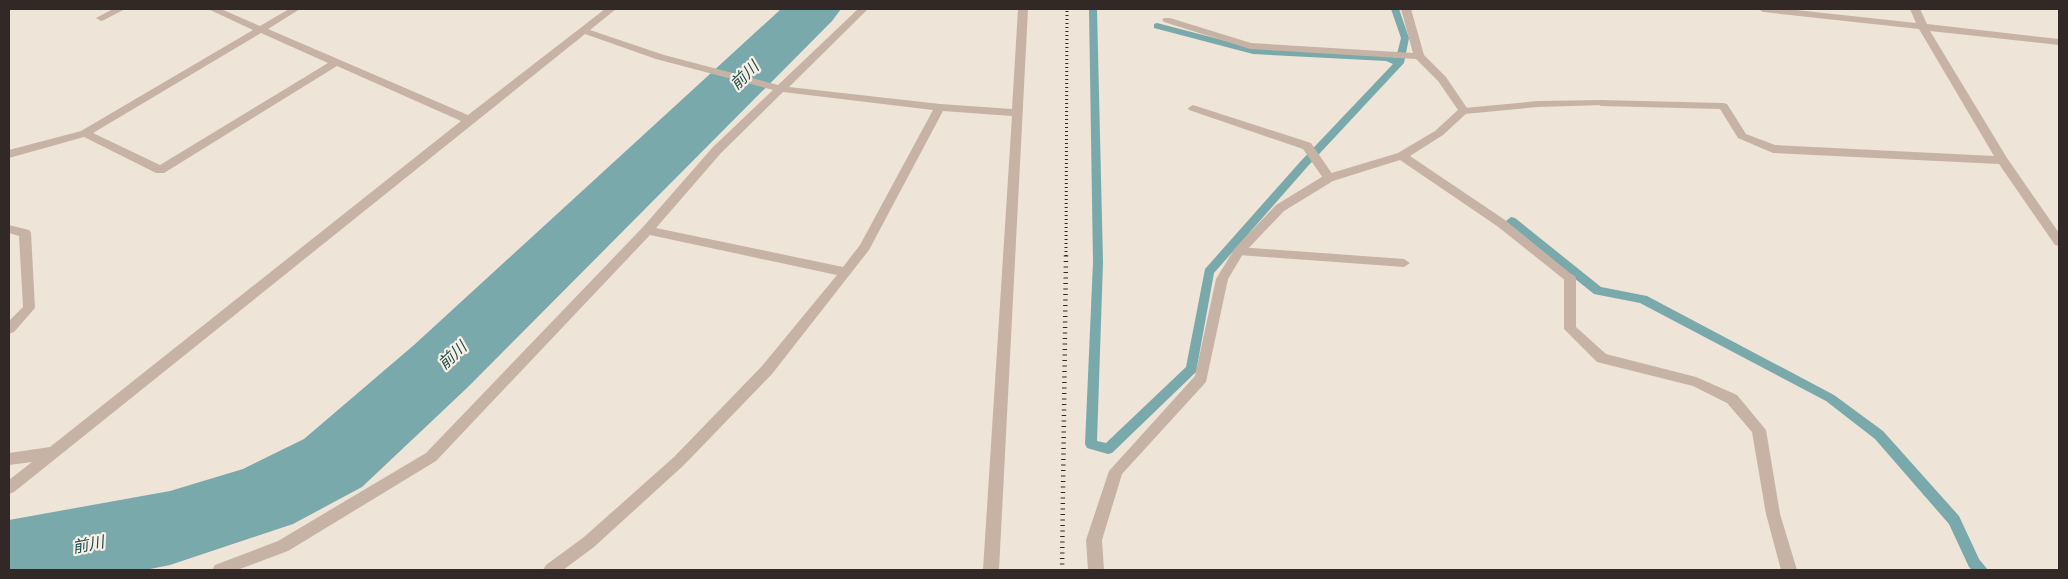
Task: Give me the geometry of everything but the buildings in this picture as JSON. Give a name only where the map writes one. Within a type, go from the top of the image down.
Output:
[{"type":"street","points":[[101,18],[120,9]]},
{"type":"street","points":[[213,9],[469,120]]},
{"type":"street","points":[[9,154],[85,134],[295,9]]},
{"type":"street","points":[[9,488],[469,120],[612,9]]},
{"type":"street","points":[[220,570],[283,546],[431,456],[647,230],[717,150],[863,9]]},
{"type":"street","points":[[991,570],[1023,9]]},
{"type":"street","points":[[1406,9],[1417,56],[1442,79],[1464,111]]},
{"type":"street","points":[[1763,9],[2059,42]]},
{"type":"street","points":[[1915,9],[1923,26],[2002,160],[2059,242]]},
{"type":"street","points":[[1167,20],[1250,46],[1417,56]]},
{"type":"street","points":[[584,31],[698,68],[781,89],[940,107],[1017,113]]},
{"type":"street","points":[[85,134],[160,170],[337,62]]},
{"type":"street","points":[[1096,570],[1094,540],[1116,471],[1201,378],[1222,279],[1239,251],[1280,208],[1327,175],[1402,156],[1439,133],[1464,111],[1538,104],[1601,103],[1723,106],[1742,136],[1773,149],[2002,160]]},
{"type":"street","points":[[551,570],[589,542],[679,461],[766,370],[865,247],[940,107]]},
{"type":"street","points":[[1193,108],[1307,146],[1327,175]]},
{"type":"street","points":[[1402,156],[1501,223],[1570,278],[1570,329],[1602,358],[1703,385],[1732,399],[1759,430],[1773,514],[1789,570]]},
{"type":"street","points":[[9,229],[26,233],[29,308],[9,330]]},
{"type":"street","points":[[647,230],[846,272]]},
{"type":"street","points":[[1239,251],[1404,263]]},
{"type":"street","points":[[9,459],[53,453]]},
{"type":"waterway","name":"前川","points":[[9,559],[170,528],[264,499],[333,463],[441,366],[813,9]]},
{"type":"waterway","points":[[1093,9],[1098,262],[1091,444],[1108,449],[1192,369],[1209,272],[1304,164],[1399,63]]},
{"type":"waterway","points":[[1395,9],[1405,38],[1399,63]]},
{"type":"waterway","points":[[1157,26],[1253,51],[1388,58],[1399,63]]},
{"type":"waterway","points":[[1511,221],[1598,291],[1643,299],[1830,398],[1879,435],[1954,520],[1974,563],[1981,570]]},
{"type":"railway","points":[[1066,256],[1067,9]]},
{"type":"railway","points":[[1062,570],[1066,254]]}]
